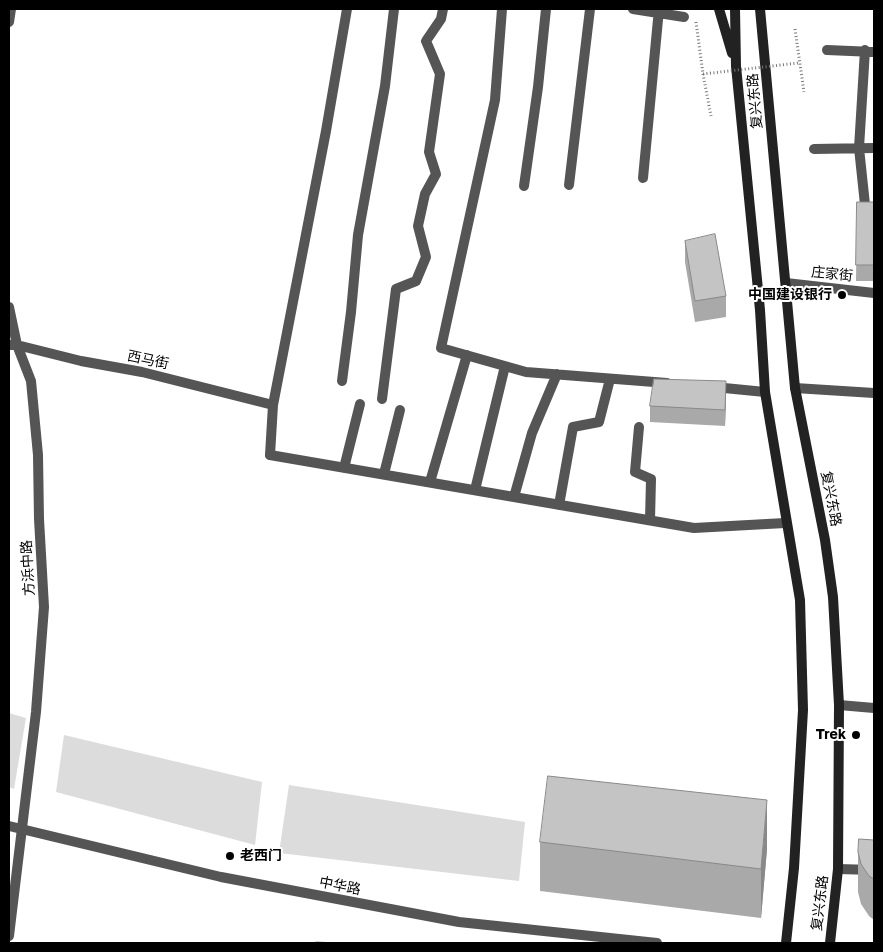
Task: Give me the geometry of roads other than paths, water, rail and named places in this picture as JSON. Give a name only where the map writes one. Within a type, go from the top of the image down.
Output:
[{"type":"main road","name":"复兴东路","points":[[719,9],[736,66]]},
{"type":"main road","name":"复兴东路","points":[[735,9],[736,66],[760,310],[765,392],[785,523],[800,600],[803,710],[794,868],[786,943]]},
{"type":"main road","name":"复兴东路","points":[[760,9],[795,388],[825,540],[833,597],[839,705],[838,869],[830,943]]},
{"type":"main road","name":"复兴东路","points":[[765,62],[766,9]]},
{"type":"street","points":[[9,22],[11,9]]},
{"type":"street","points":[[347,9],[326,131],[273,405],[270,455],[694,528],[785,523]]},
{"type":"street","points":[[342,381],[358,235],[385,86],[394,9]]},
{"type":"street","points":[[382,399],[396,289],[416,281],[426,257],[418,226],[425,194],[436,174],[429,152],[440,74],[426,41],[441,19],[443,9]]},
{"type":"street","points":[[502,9],[495,100],[441,348],[526,372],[678,384]]},
{"type":"street","points":[[524,186],[538,87],[546,9]]},
{"type":"street","points":[[570,185],[590,9]]},
{"type":"street","points":[[633,9],[659,11],[684,17]]},
{"type":"street","points":[[643,178],[659,11]]},
{"type":"street","points":[[827,50],[870,51],[859,148],[867,218]]},
{"type":"street","points":[[814,150],[874,148]]},
{"type":"street","name":"庄家街","points":[[786,283],[874,293]]},
{"type":"street","name":"方浜中路","points":[[9,307],[13,345],[31,380],[38,455],[39,519],[44,607],[36,712],[9,936]]},
{"type":"street","name":"西马街","points":[[13,345],[81,361],[142,372],[273,405]]},
{"type":"street","points":[[430,482],[467,355]]},
{"type":"street","points":[[475,490],[505,366]]},
{"type":"street","points":[[514,497],[532,433],[557,374]]},
{"type":"street","points":[[559,505],[573,427],[599,422],[610,379]]},
{"type":"street","points":[[707,387],[765,392]]},
{"type":"street","points":[[795,388],[874,393]]},
{"type":"street","points":[[344,468],[360,404]]},
{"type":"street","points":[[384,474],[400,410]]},
{"type":"street","points":[[639,427],[635,472],[651,479],[650,520]]},
{"type":"street","points":[[839,705],[874,708]]},
{"type":"street","name":"中华路","points":[[9,826],[221,877],[459,922],[657,943]]},
{"type":"street","points":[[838,869],[874,870]]},
{"type":"place","name":"中国建设银行","points":[[842,295]]},
{"type":"place","name":"Trek","points":[[856,735]]},
{"type":"place","name":"老西门","points":[[230,856]]}]
